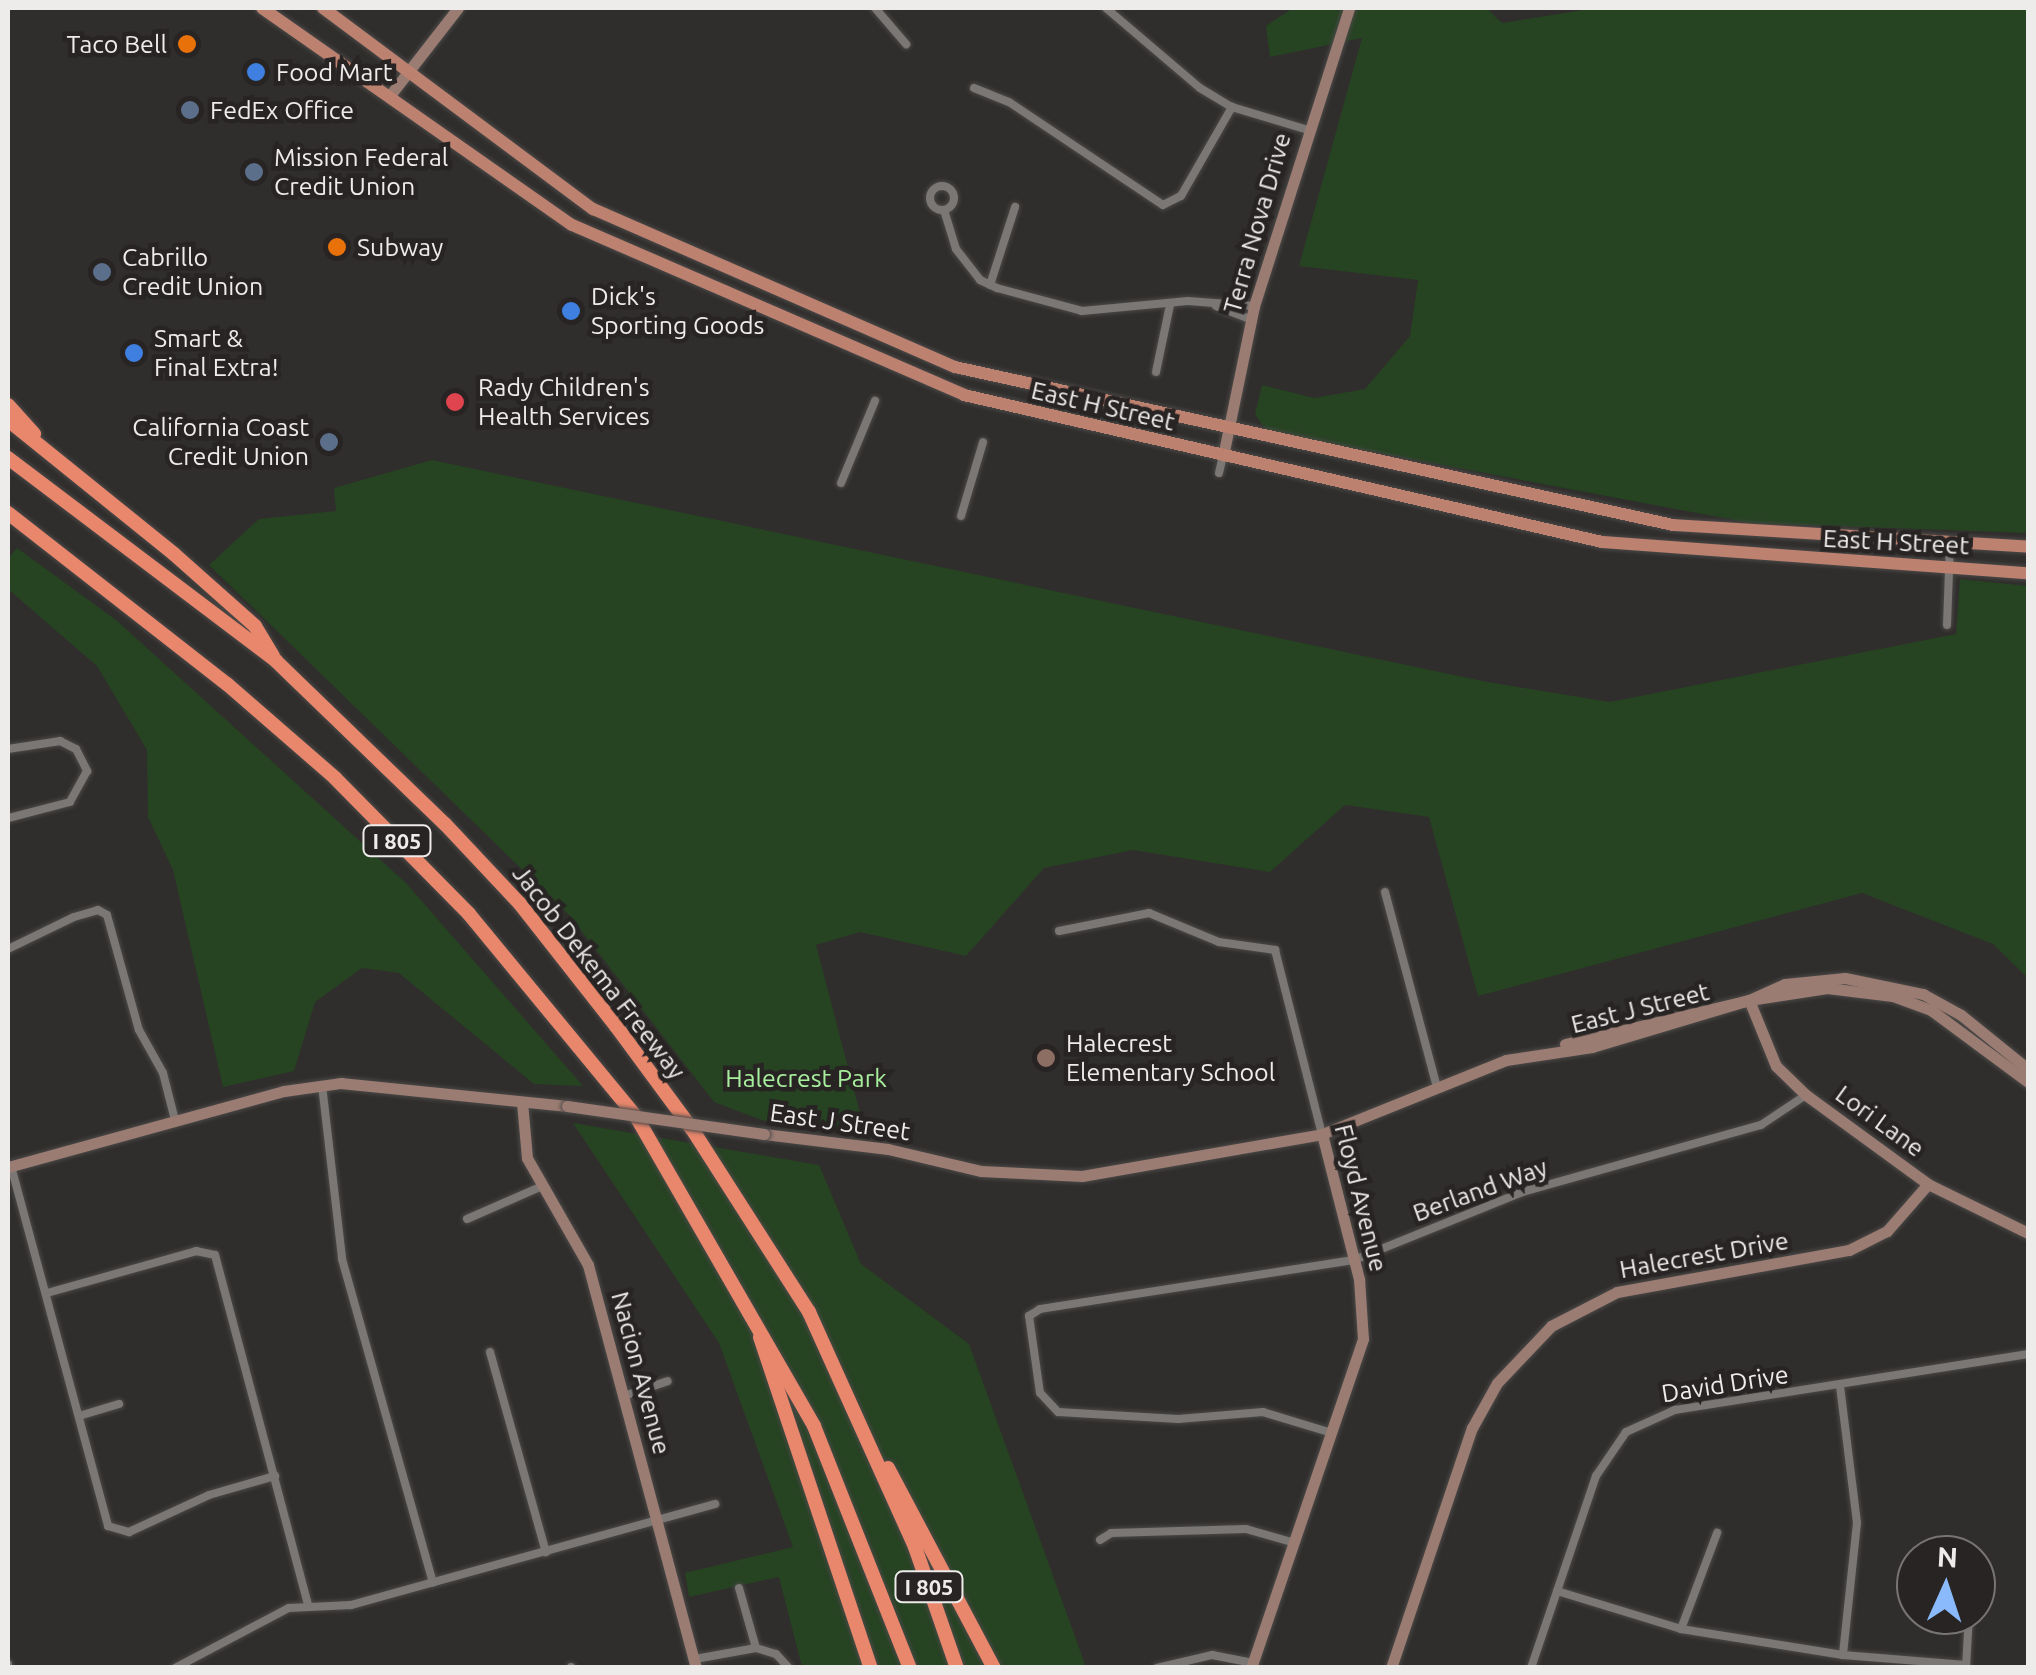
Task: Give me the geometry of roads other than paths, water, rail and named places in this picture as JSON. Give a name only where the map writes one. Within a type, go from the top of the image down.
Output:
[{"type":"highway","points":[[8,405],[40,443]]},
{"type":"highway","points":[[8,420],[255,626],[276,661]]},
{"type":"highway","name":"Jacob Dekema Freeway","points":[[8,458],[276,661],[470,850],[616,1026],[692,1129],[810,1312],[914,1547],[956,1668]]},
{"type":"highway","name":"I 805","points":[[8,513],[227,684],[335,778],[468,914],[637,1118],[814,1426],[910,1668]]},
{"type":"highway","points":[[757,1323],[871,1668]]},
{"type":"highway","points":[[850,1403],[941,1559],[994,1668]]},
{"type":"main road","name":"East H Street","points":[[262,8],[391,94],[572,225],[650,264],[964,395],[1602,542],[2028,573]]},
{"type":"main road","name":"East H Street","points":[[323,8],[593,209],[640,233],[955,367],[1229,432],[1673,525],[2028,547]]},
{"type":"street","points":[[391,94],[458,8]]},
{"type":"street","points":[[875,8],[906,44]]},
{"type":"street","points":[[1106,8],[1232,107],[1308,130]]},
{"type":"street","name":"Terra Nova Drive","points":[[1223,456],[1253,313],[1349,8]]},
{"type":"street","points":[[974,88],[1009,102],[1163,204],[1181,196],[1232,107]]},
{"type":"street","points":[[990,285],[1015,208]]},
{"type":"street","points":[[944,210],[956,249],[990,285],[1082,311],[1203,301],[1253,313]]},
{"type":"street","points":[[1156,372],[1170,304]]},
{"type":"street","points":[[841,483],[875,401]]},
{"type":"street","points":[[961,516],[983,442]]},
{"type":"street","points":[[1220,473],[1223,456]]},
{"type":"street","points":[[1947,625],[1950,542]]},
{"type":"street","points":[[8,749],[60,741],[80,754],[86,771],[83,789],[70,802],[8,818]]},
{"type":"street","points":[[1385,892],[1437,1087]]},
{"type":"street","points":[[8,949],[74,917],[98,910],[107,914],[139,1030],[163,1073],[175,1120]]},
{"type":"street","name":"Floyd Avenue","points":[[1059,931],[1149,913],[1220,942],[1274,950],[1354,1260],[1363,1340],[1252,1665]]},
{"type":"street","name":"East J Street","points":[[1749,1000],[1760,991],[1825,978],[1903,987],[1959,1014],[2028,1070]]},
{"type":"street","name":"East J Street","points":[[9,1166],[322,1085],[371,1083],[888,1149],[981,1170],[1066,1178],[1322,1134],[1437,1087],[1540,1053],[1714,1003],[1827,988],[1893,996],[1956,1024],[2028,1082]]},
{"type":"street","name":"Lori Lane","points":[[1749,1000],[1776,1066],[1806,1095],[1928,1184],[2028,1234]]},
{"type":"street","points":[[322,1085],[342,1259],[433,1582]]},
{"type":"street","name":"Berland Way","points":[[1332,1433],[1262,1412],[1178,1420],[1058,1412],[1040,1393],[1026,1329],[1040,1309],[1354,1260],[1522,1192],[1761,1125],[1806,1095]]},
{"type":"street","name":"Nacion Avenue","points":[[522,1102],[524,1147],[588,1265],[695,1663]]},
{"type":"street","points":[[9,1166],[108,1526],[128,1532],[209,1495],[275,1476]]},
{"type":"street","name":"Halecrest Drive","points":[[1391,1668],[1472,1428],[1497,1383],[1552,1326],[1617,1292],[1849,1250],[1886,1231],[1928,1184]]},
{"type":"street","points":[[467,1219],[542,1186]]},
{"type":"street","points":[[47,1293],[196,1251],[215,1254],[308,1605]]},
{"type":"street","points":[[490,1352],[546,1552]]},
{"type":"street","name":"David Drive","points":[[1531,1668],[1596,1476],[1626,1432],[1675,1410],[2028,1354]]},
{"type":"street","points":[[624,1396],[668,1382]]},
{"type":"street","points":[[1840,1386],[1857,1523],[1843,1655]]},
{"type":"street","points":[[79,1416],[119,1404]]},
{"type":"street","points":[[175,1668],[253,1622],[308,1605],[351,1605],[715,1504]]},
{"type":"street","points":[[1100,1540],[1110,1532],[1246,1529],[1295,1543]]},
{"type":"street","points":[[1681,1628],[1717,1533]]},
{"type":"street","points":[[739,1588],[756,1648]]},
{"type":"street","points":[[1557,1591],[1681,1628],[1843,1655],[1966,1666],[1968,1635]]},
{"type":"street","points":[[695,1663],[756,1648],[776,1654],[789,1668]]},
{"type":"street","points":[[1156,1668],[1212,1655],[1252,1665]]},
{"type":"place","name":"Taco Bell","points":[[187,44]]},
{"type":"place","name":"Food Mart","points":[[256,72]]},
{"type":"place","name":"FedEx Office","points":[[190,110]]},
{"type":"place","name":"Mission Federal Credit Union","points":[[254,172]]},
{"type":"place","name":"Subway","points":[[337,247]]},
{"type":"place","name":"Cabrillo Credit Union","points":[[102,272]]},
{"type":"place","name":"Dick's Sporting Goods","points":[[571,311]]},
{"type":"place","name":"Smart & Final Extra!","points":[[134,353]]},
{"type":"place","name":"Rady Children's Health Services","points":[[455,402]]},
{"type":"place","name":"California Coast Credit Union","points":[[329,442]]},
{"type":"place","name":"Halecrest Elementary School","points":[[1046,1058]]},
{"type":"park label","name":"Halecrest Park","points":[[806,1078]]}]
